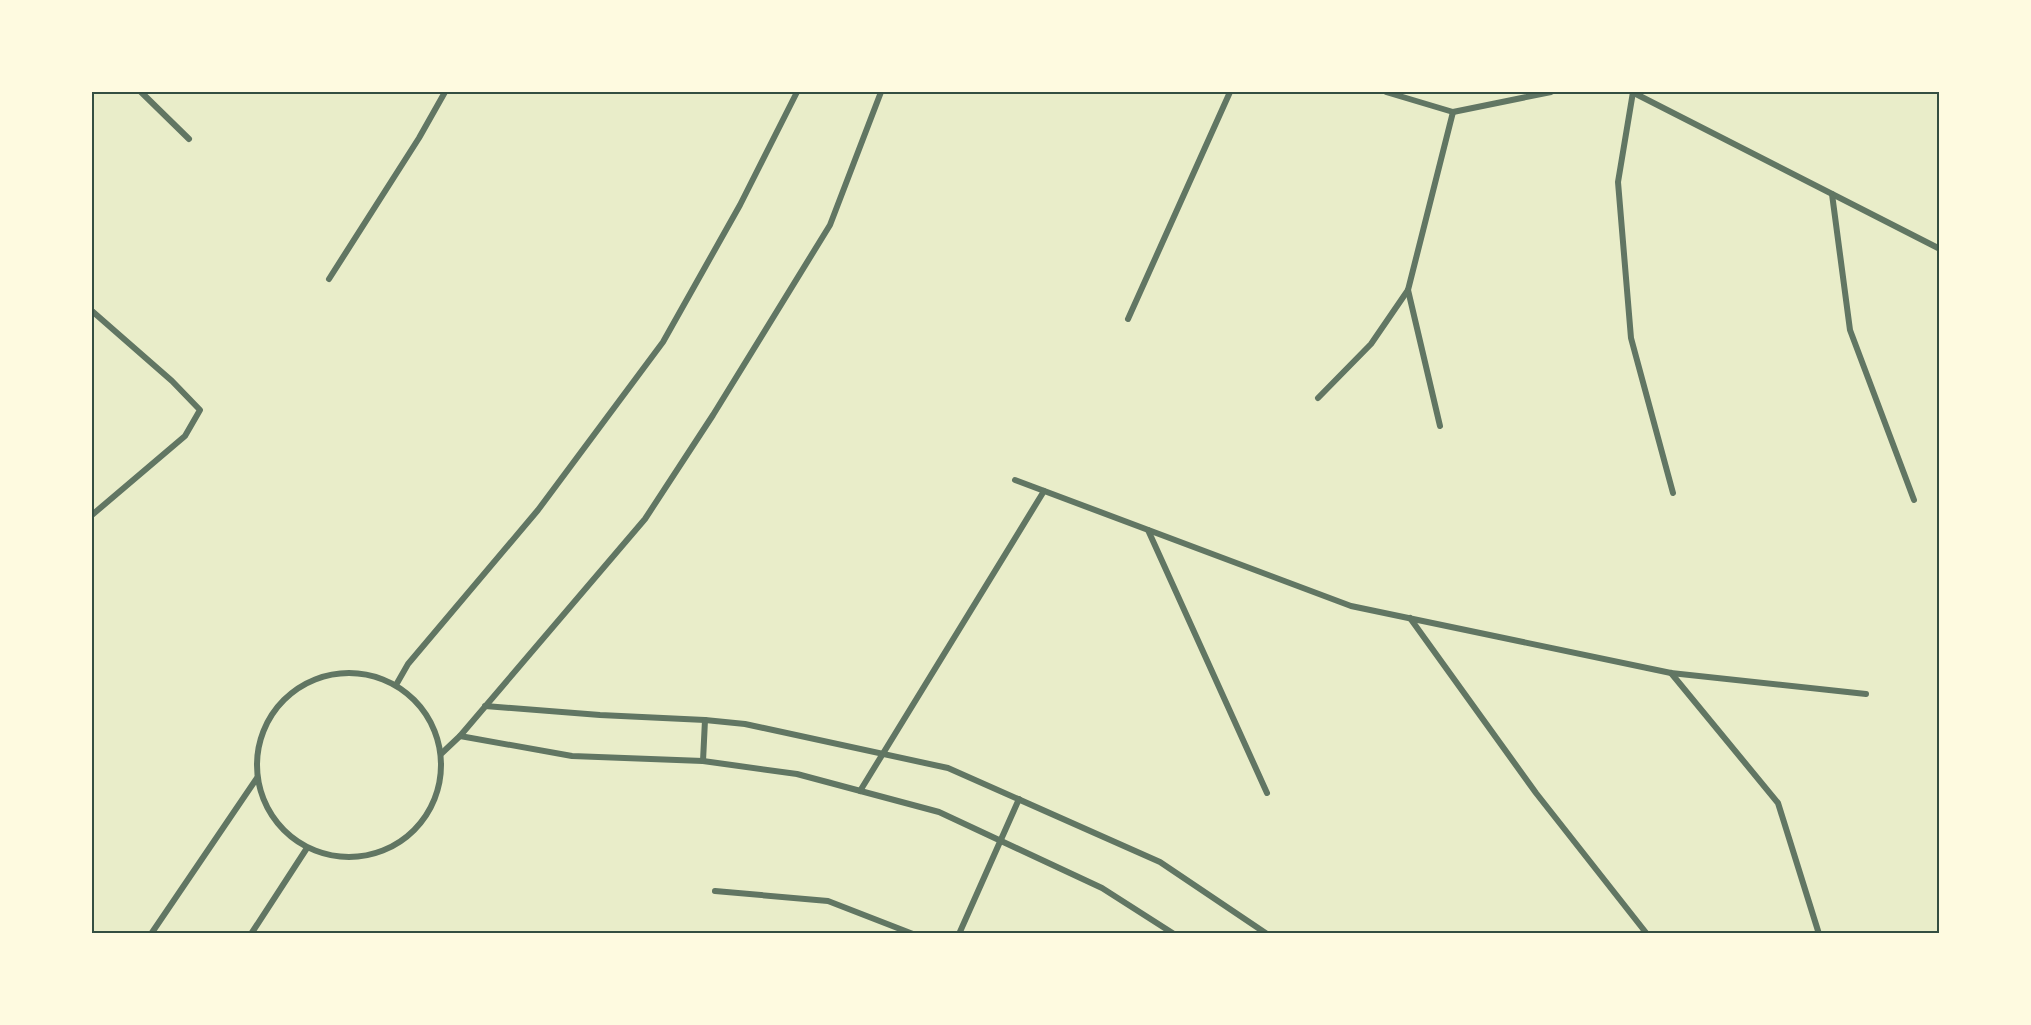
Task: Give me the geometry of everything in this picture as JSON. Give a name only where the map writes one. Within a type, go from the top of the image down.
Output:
[{"type":"street","points":[[141,92],[189,139]]},
{"type":"street","points":[[329,279],[445,92]]},
{"type":"street","points":[[396,685],[408,664],[538,510],[663,342],[740,205],[797,92]]},
{"type":"street","points":[[442,753],[460,736],[645,519],[713,415],[831,225],[881,92]]},
{"type":"street","points":[[1128,319],[1230,92]]},
{"type":"street","points":[[1386,92],[1453,112],[1551,92]]},
{"type":"street","points":[[1673,493],[1631,338],[1618,182],[1633,92],[1940,249]]},
{"type":"street","points":[[1318,398],[1371,344],[1408,290],[1453,112]]},
{"type":"street","points":[[1832,194],[1850,330],[1914,500]]},
{"type":"street","points":[[1408,290],[1440,426]]},
{"type":"street","points":[[92,311],[172,381],[200,410],[185,436],[92,515]]},
{"type":"street","points":[[1015,480],[1351,606],[1671,673],[1866,694]]},
{"type":"street","points":[[860,791],[1044,491]]},
{"type":"street","points":[[1149,530],[1267,793]]},
{"type":"street","points":[[1410,618],[1536,793],[1647,933]]},
{"type":"street","points":[[363,673],[396,685],[426,714],[442,753],[439,793],[420,827],[388,851],[350,859],[307,848],[273,819],[257,777],[259,743],[273,712],[297,688],[329,674],[363,673]]},
{"type":"street","points":[[1671,673],[1778,803],[1819,933]]},
{"type":"street","points":[[485,706],[745,724],[948,768],[1160,862],[1267,933]]},
{"type":"street","points":[[703,761],[705,720]]},
{"type":"street","points":[[460,736],[572,756],[703,761],[797,774],[939,812],[1102,888],[1174,933]]},
{"type":"street","points":[[151,933],[257,777]]},
{"type":"street","points":[[959,933],[1019,799]]},
{"type":"street","points":[[251,933],[307,848]]},
{"type":"street","points":[[715,891],[828,901],[913,933]]}]
